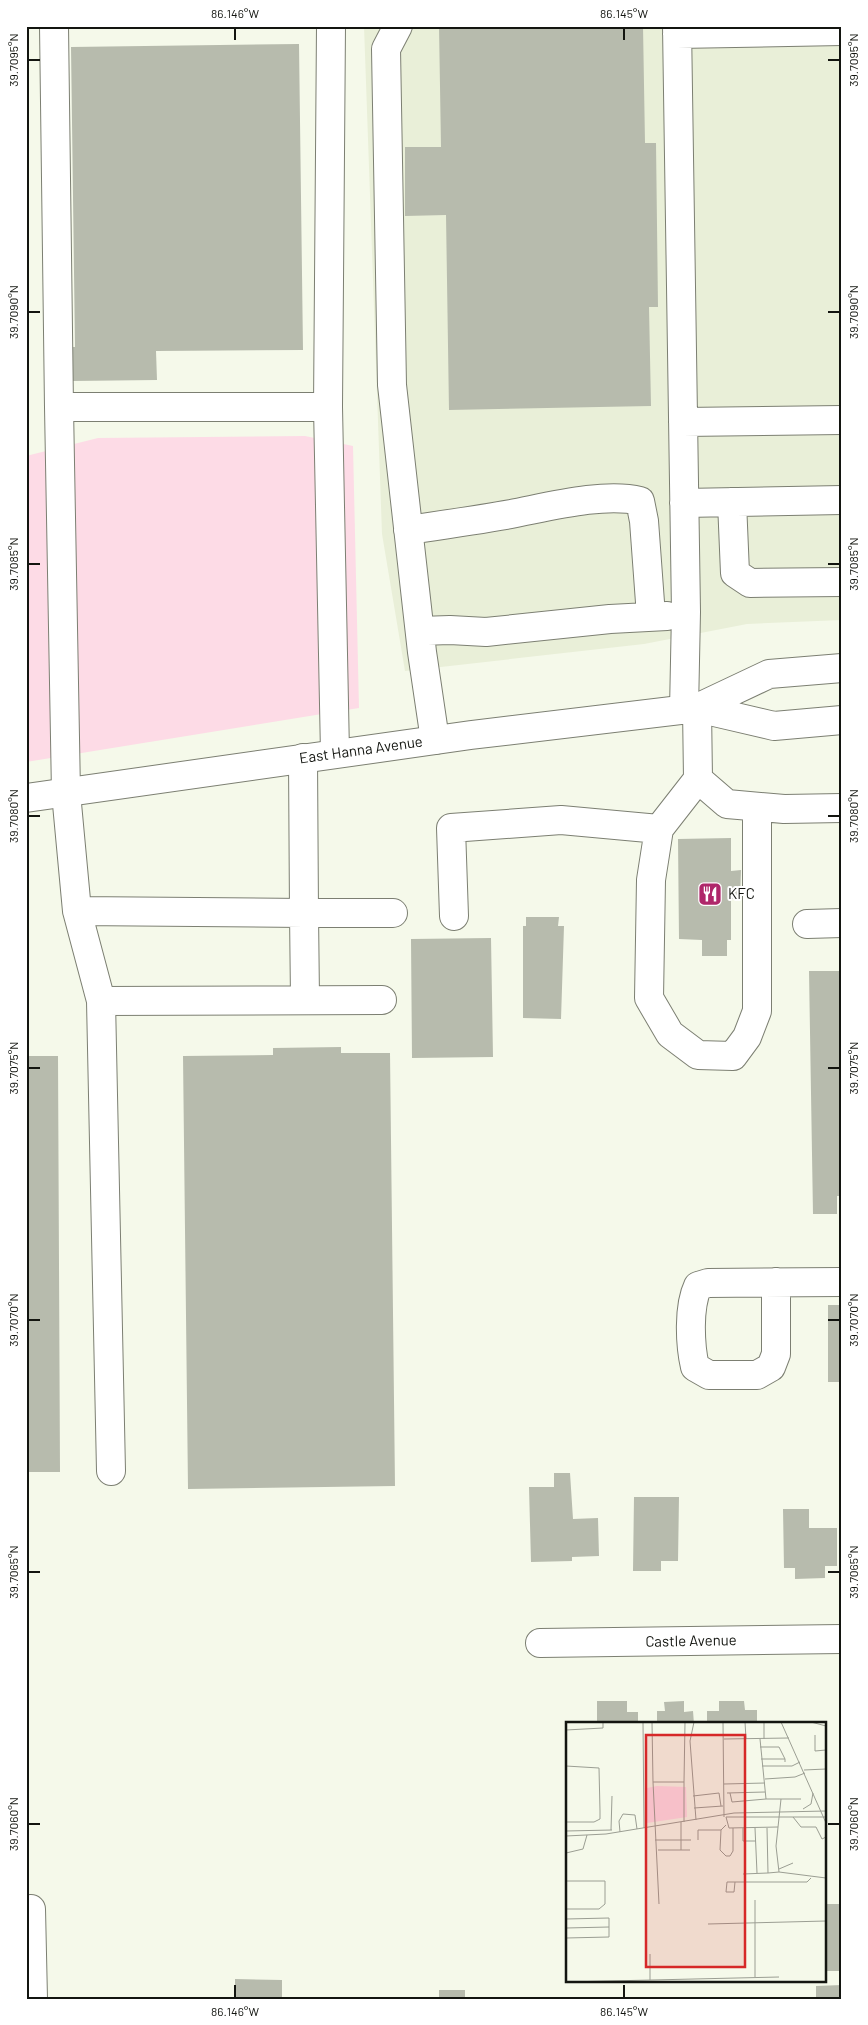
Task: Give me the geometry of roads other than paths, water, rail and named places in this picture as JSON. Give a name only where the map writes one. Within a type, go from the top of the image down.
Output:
[{"type":"main road","points":[[54,26],[66,793],[76,911],[101,1001],[111,1471]]},
{"type":"main road","points":[[331,26],[328,407],[334,753]]},
{"type":"main road","points":[[398,26],[386,49],[392,385],[434,740]]},
{"type":"main road","points":[[842,31],[677,30],[686,616],[690,709],[698,780],[727,804],[784,809],[842,808]]},
{"type":"main road","points":[[59,407],[328,407]]},
{"type":"main road","points":[[683,422],[842,420]]},
{"type":"main road","points":[[408,530],[478,520],[578,502],[626,497],[640,501],[644,522],[650,616]]},
{"type":"main road","points":[[684,503],[842,500]]},
{"type":"main road","points":[[732,502],[735,573],[750,584],[842,582]]},
{"type":"main road","points":[[420,631],[486,632],[650,616],[686,616]]},
{"type":"main road","name":"East Hanna Avenue","points":[[26,798],[334,753],[690,709],[769,674],[842,668]]},
{"type":"main road","name":"East Hanna Avenue","points":[[690,709],[774,726],[842,720]]},
{"type":"main road","points":[[303,758],[305,999]]},
{"type":"main road","points":[[698,780],[659,829],[651,880],[649,998],[670,1034],[698,1055],[733,1056],[748,1037],[757,1011],[757,807]]},
{"type":"main road","points":[[454,916],[451,828],[561,820],[659,829]]},
{"type":"main road","points":[[76,911],[393,913]]},
{"type":"main road","points":[[807,924],[842,923]]},
{"type":"main road","points":[[101,1001],[382,1000]]},
{"type":"main road","points":[[776,1282],[842,1282]]},
{"type":"main road","name":"Castle Avenue","points":[[540,1643],[842,1639]]},
{"type":"main road","points":[[31,1909],[33,1999]]},
{"type":"place","name":"KFC","points":[[710,894]]}]
